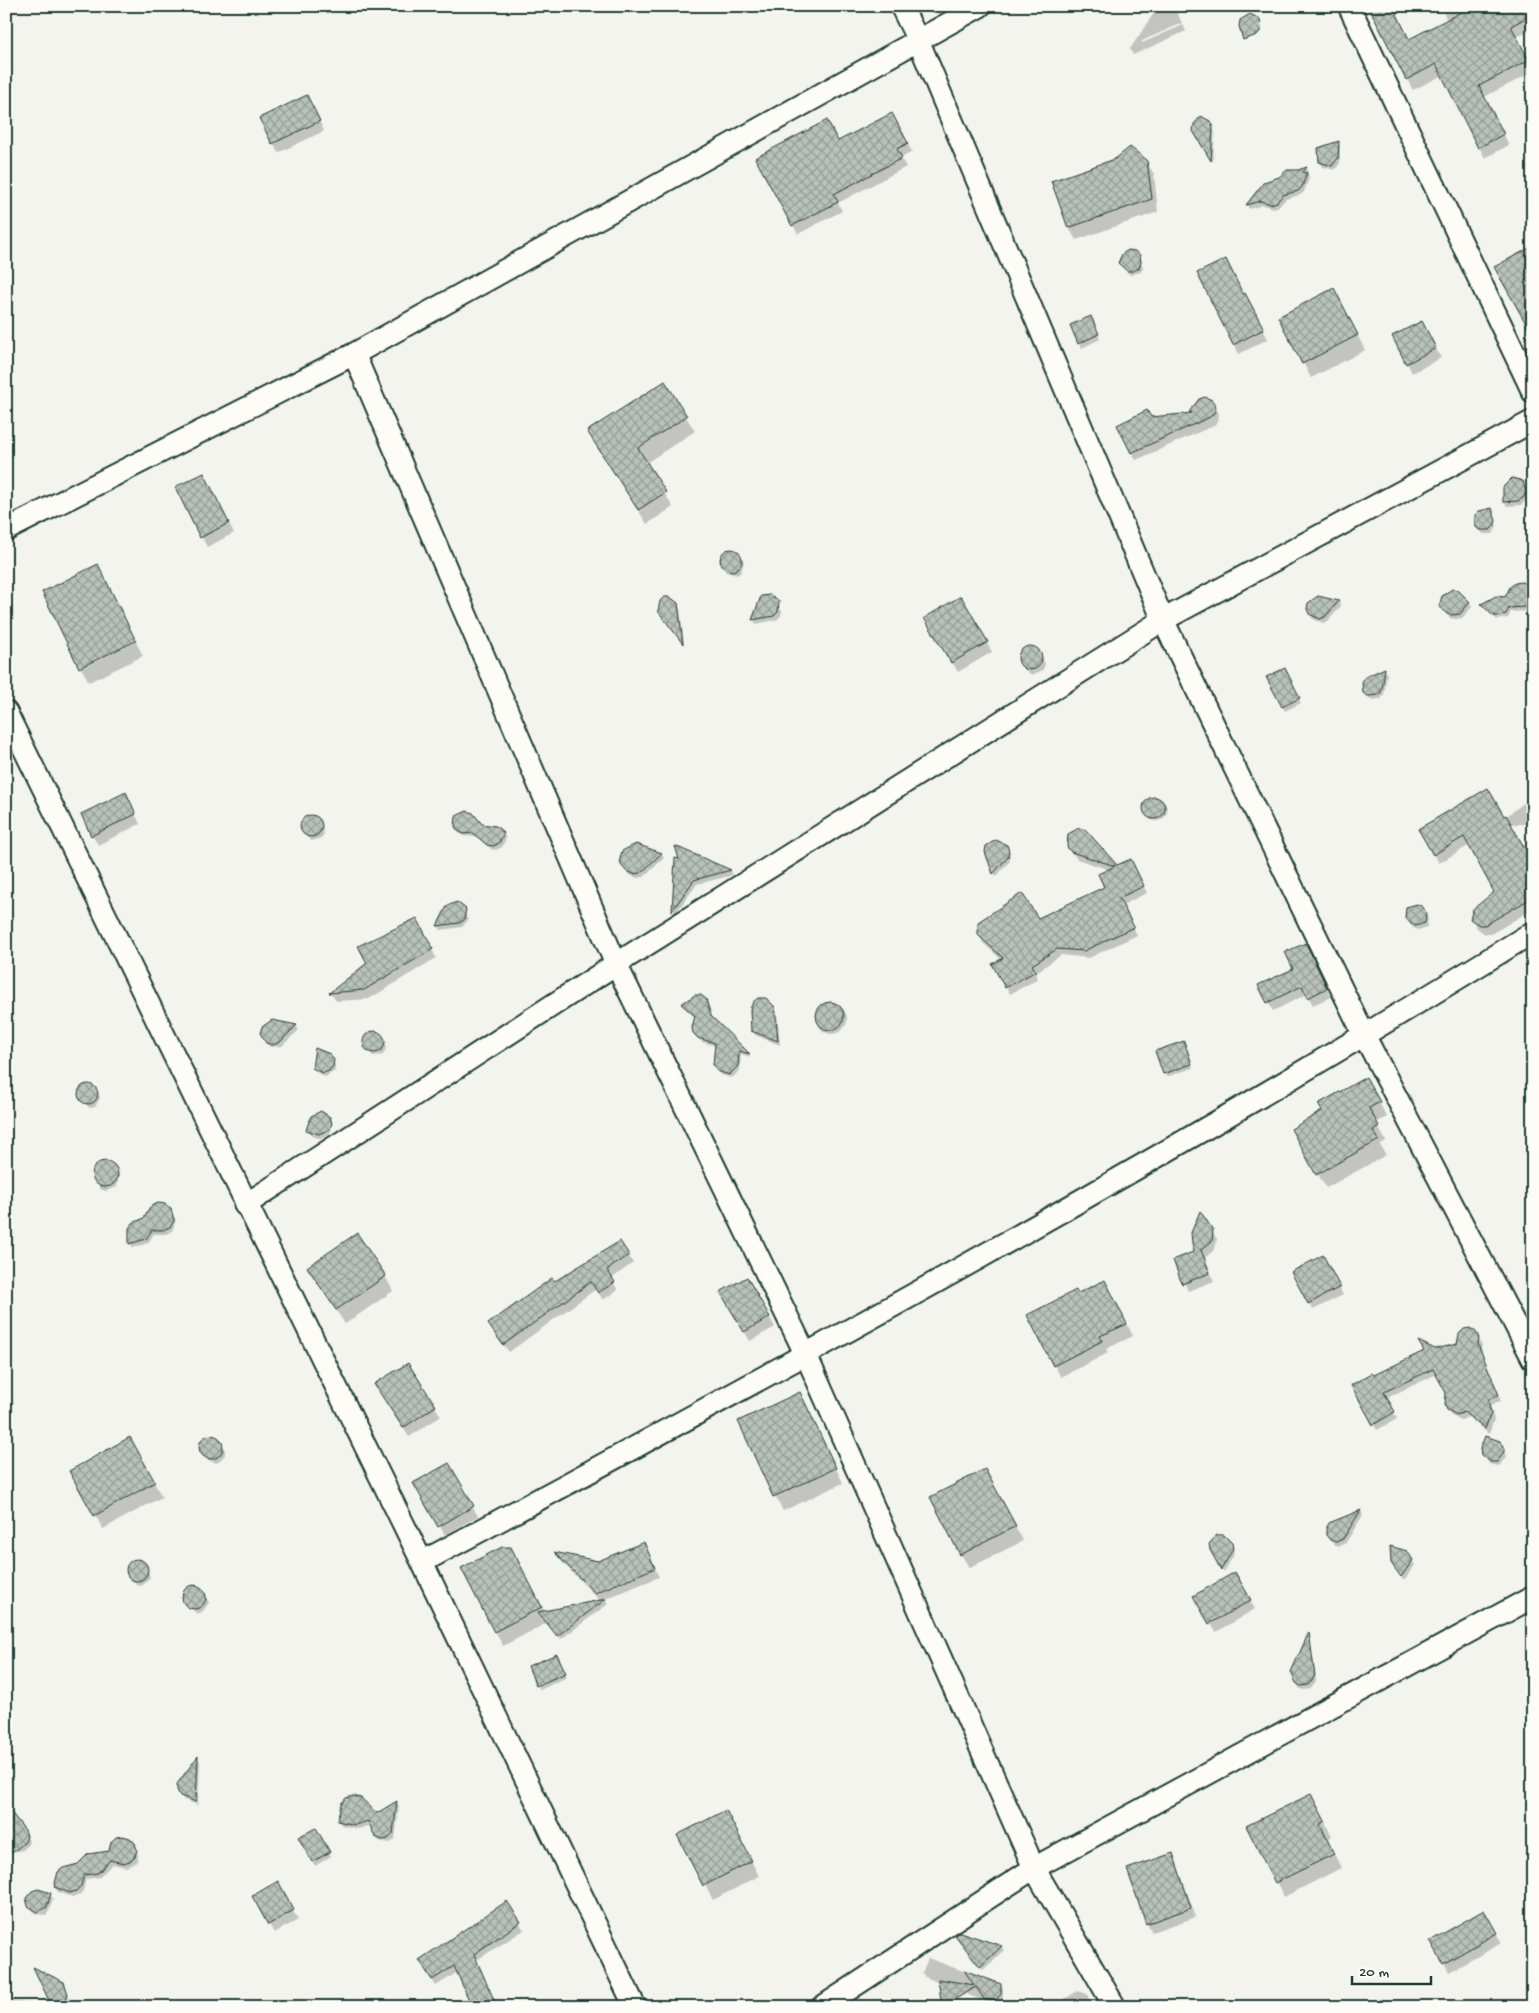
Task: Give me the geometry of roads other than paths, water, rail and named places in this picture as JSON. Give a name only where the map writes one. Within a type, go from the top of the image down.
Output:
[{"type":"street","points":[[902,6],[1163,620],[1365,1036],[1533,1359]]},
{"type":"street","points":[[6,530],[354,354],[980,6]]},
{"type":"street","points":[[1349,6],[1533,392]]},
{"type":"street","points":[[354,354],[616,964],[806,1356],[1034,1868],[1115,2007]]},
{"type":"street","points":[[245,1205],[616,964],[1163,620],[1533,421]]},
{"type":"street","points":[[6,712],[245,1205],[422,1562],[635,2007]]},
{"type":"street","points":[[422,1562],[806,1356],[1365,1036],[1533,932]]},
{"type":"street","points":[[822,2007],[1034,1868],[1533,1597]]}]
